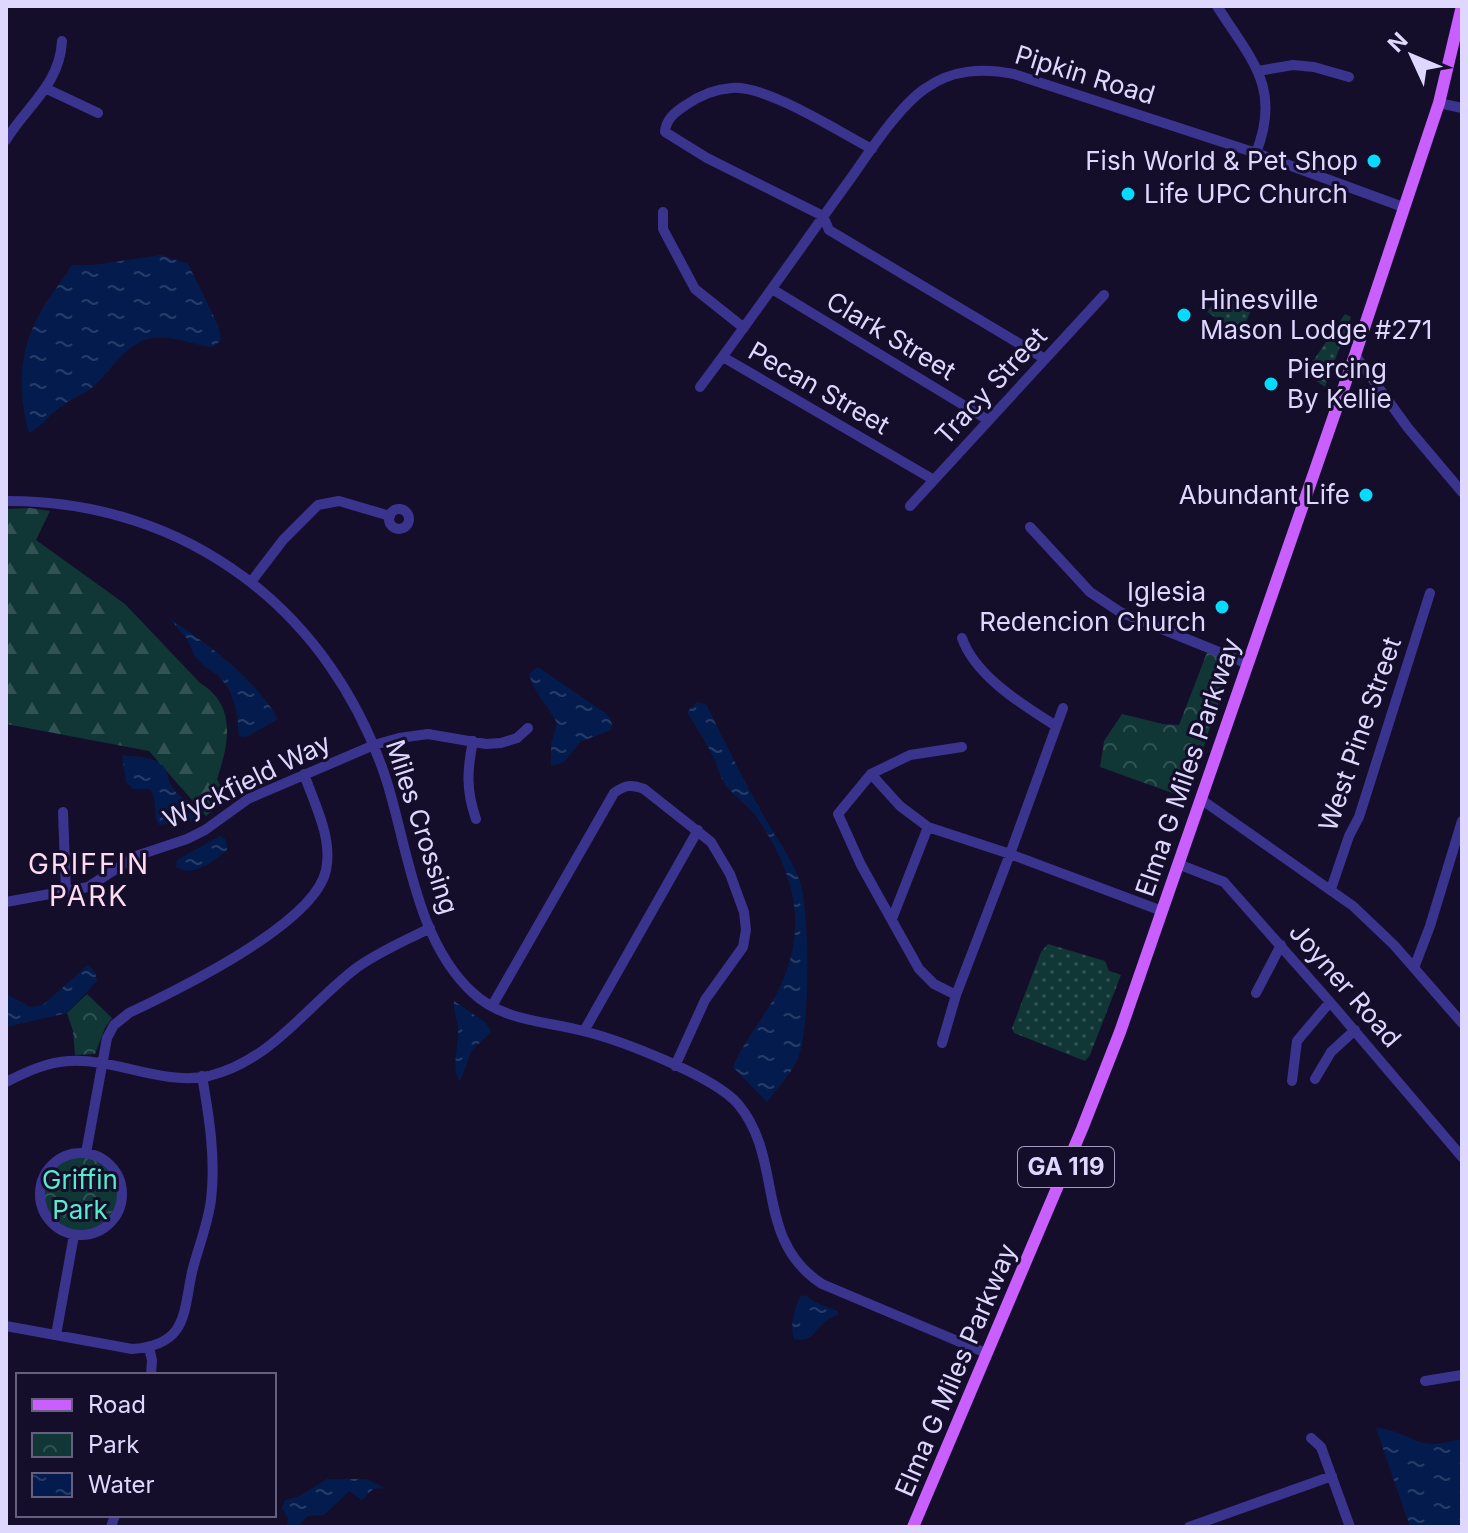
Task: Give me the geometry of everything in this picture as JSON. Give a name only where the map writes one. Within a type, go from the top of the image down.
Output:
[{"type":"main road","name":"Elma G Miles Parkway","points":[[913,1527],[1083,1127],[1162,911],[1439,103],[1462,11]]},
{"type":"street","points":[[1217,6],[1258,71],[1266,91],[1266,128],[1256,153]]},
{"type":"street","points":[[6,140],[47,89],[61,60],[62,41]]},
{"type":"street","points":[[1258,71],[1293,65],[1314,67],[1349,77]]},
{"type":"street","name":"Pipkin Road","points":[[700,387],[872,149],[912,100],[925,88],[964,72],[987,69],[1014,74],[1256,153],[1403,207]]},
{"type":"street","points":[[872,149],[776,98],[734,87],[690,101],[668,120],[665,132],[693,150],[823,216],[829,230],[1045,359]]},
{"type":"street","points":[[47,89],[98,113]]},
{"type":"street","points":[[1439,103],[1462,108]]},
{"type":"street","points":[[663,212],[663,229],[695,289],[744,328]]},
{"type":"street","name":"Clark Street","points":[[772,289],[988,420]]},
{"type":"street","name":"Tracy Street","points":[[910,506],[1104,295]]},
{"type":"street","points":[[1355,355],[1408,428],[1462,492]]},
{"type":"street","name":"Pecan Street","points":[[723,357],[934,480]]},
{"type":"street","name":"Miles Crossing","points":[[6,501],[41,501],[90,508],[160,529],[208,553],[264,590],[332,666],[352,699],[374,745],[413,882],[430,928],[463,983],[492,1006],[511,1016],[584,1031],[675,1066],[727,1092],[752,1122],[759,1140],[778,1230],[787,1249],[809,1276],[840,1293],[986,1353]]},
{"type":"street","points":[[251,582],[283,540],[318,505],[339,501],[390,516]]},
{"type":"street","points":[[1030,527],[1090,592],[1120,612],[1246,663]]},
{"type":"street","name":"West Pine Street","points":[[1331,889],[1349,836],[1359,817],[1430,593]]},
{"type":"street","points":[[962,638],[967,653],[1015,700],[1056,726]]},
{"type":"street","points":[[942,1043],[956,995],[1063,708]]},
{"type":"street","name":"Wyckfield Way","points":[[6,902],[88,887],[149,850],[187,839],[205,830],[235,805],[374,745],[428,734],[486,744],[501,743],[517,738],[528,728]]},
{"type":"street","points":[[473,741],[467,789],[476,819]]},
{"type":"street","points":[[956,995],[925,977],[861,865],[838,814],[871,774],[910,755],[962,747]]},
{"type":"street","points":[[86,1153],[107,1038],[121,1019],[243,952],[291,916],[316,892],[326,872],[327,850],[323,826],[304,774]]},
{"type":"street","points":[[871,774],[900,806],[928,827],[1162,911]]},
{"type":"street","points":[[492,1006],[614,793],[623,786],[634,785],[644,789],[711,842],[741,898],[746,930],[743,947],[705,1000],[675,1066]]},
{"type":"street","points":[[1202,800],[1331,889],[1363,915],[1462,1023]]},
{"type":"street","points":[[63,812],[66,892]]},
{"type":"street","points":[[1414,968],[1462,821]]},
{"type":"street","points":[[892,919],[928,827]]},
{"type":"street","points":[[584,1031],[698,830]]},
{"type":"street","name":"Joyner Road","points":[[1178,864],[1224,882],[1462,1157]]},
{"type":"street","points":[[6,1082],[54,1063],[72,1060],[168,1077],[202,1076],[234,1066],[266,1049],[354,969],[430,928]]},
{"type":"street","points":[[1256,993],[1281,945]]},
{"type":"street","points":[[1292,1081],[1297,1041],[1330,1002]]},
{"type":"street","points":[[1315,1079],[1331,1052],[1355,1030]]},
{"type":"street","points":[[6,1326],[132,1349],[149,1348],[168,1339],[183,1318],[212,1185],[211,1134],[202,1076]]},
{"type":"street","points":[[86,1153],[102,1160],[115,1172],[122,1189],[121,1204],[115,1218],[99,1232],[74,1235],[61,1230],[49,1220],[43,1209],[40,1191],[46,1174],[58,1160],[72,1154],[86,1153]]},
{"type":"street","points":[[56,1335],[74,1235]]},
{"type":"street","points":[[149,1348],[151,1373]]},
{"type":"street","points":[[1425,1381],[1462,1375]]},
{"type":"street","points":[[1311,1438],[1321,1447],[1350,1527]]},
{"type":"street","points":[[1189,1527],[1212,1523],[1332,1476]]},
{"type":"green space","points":[[1224,288],[1252,306],[1246,321],[1238,328],[1233,329],[1207,312]]},
{"type":"green space","points":[[1345,314],[1351,317],[1325,387],[1305,373]]},
{"type":"green space","points":[[6,509],[50,511],[36,540],[125,604],[220,702],[225,714],[227,739],[217,779],[227,799],[206,816],[149,751],[6,724]]},
{"type":"green space","points":[[1208,650],[1233,661],[1186,798],[1100,767],[1104,741],[1122,714],[1179,725]]},
{"type":"green space","points":[[1048,944],[1105,961],[1109,971],[1121,975],[1085,1061],[1014,1033],[1012,1028],[1041,952]]},
{"type":"green space","points":[[87,994],[112,1018],[95,1054],[75,1055],[73,1031],[67,1013]]},
{"type":"green space","name":"Griffin Park","points":[[80,1157],[94,1160],[107,1168],[115,1181],[118,1195],[115,1209],[107,1222],[94,1230],[80,1233],[66,1230],[53,1222],[45,1209],[42,1195],[45,1181],[53,1168],[66,1160]]},
{"type":"water","points":[[161,255],[188,264],[218,325],[221,340],[213,347],[168,338],[143,341],[127,351],[91,388],[58,408],[29,433],[22,392],[25,350],[47,301],[72,265],[94,265]]},
{"type":"water","points":[[169,618],[215,651],[243,676],[278,719],[246,737],[239,736],[236,708],[229,689],[194,655],[188,640]]},
{"type":"water","points":[[538,667],[608,715],[612,724],[611,730],[580,742],[564,762],[551,766],[551,744],[557,723],[531,681],[529,674]]},
{"type":"water","points":[[697,702],[706,704],[792,864],[803,897],[807,970],[802,1043],[795,1064],[767,1102],[733,1067],[775,997],[789,964],[794,942],[793,900],[781,859],[770,839],[754,814],[724,783],[712,754],[687,712]]},
{"type":"water","points":[[122,755],[157,761],[165,769],[175,791],[204,808],[204,813],[194,819],[159,825],[153,793],[150,789],[133,789],[126,782]]},
{"type":"water","points":[[220,836],[226,840],[227,850],[216,859],[189,871],[176,867],[177,860]]},
{"type":"water","points":[[88,965],[95,972],[97,981],[67,1013],[6,1027],[6,994],[30,1007],[43,1005]]},
{"type":"water","points":[[454,1001],[486,1023],[491,1032],[472,1050],[460,1081],[456,1069],[458,1024]]},
{"type":"water","points":[[806,1295],[814,1302],[838,1311],[838,1315],[824,1322],[807,1338],[794,1339],[794,1312],[800,1297]]},
{"type":"water","points":[[1376,1428],[1391,1430],[1428,1444],[1462,1439],[1462,1527],[1410,1527]]},
{"type":"water","points":[[327,1479],[366,1479],[385,1488],[373,1489],[362,1500],[349,1491],[324,1515],[307,1516],[298,1527],[287,1527],[288,1518],[282,1508],[285,1500],[298,1497]]},
{"type":"place","name":"Fish World & Pet Shop","points":[[1374,161]]},
{"type":"place","name":"Life UPC Church","points":[[1128,194]]},
{"type":"place","name":"Hinesville Mason Lodge #271","points":[[1184,315]]},
{"type":"place","name":"Piercing By Kellie","points":[[1271,384]]},
{"type":"place","name":"Abundant Life","points":[[1366,495]]},
{"type":"place","name":"Iglesia Redencion Church","points":[[1222,607]]},
{"type":"district","name":"GRIFFIN PARK","points":[[89,880]]}]
